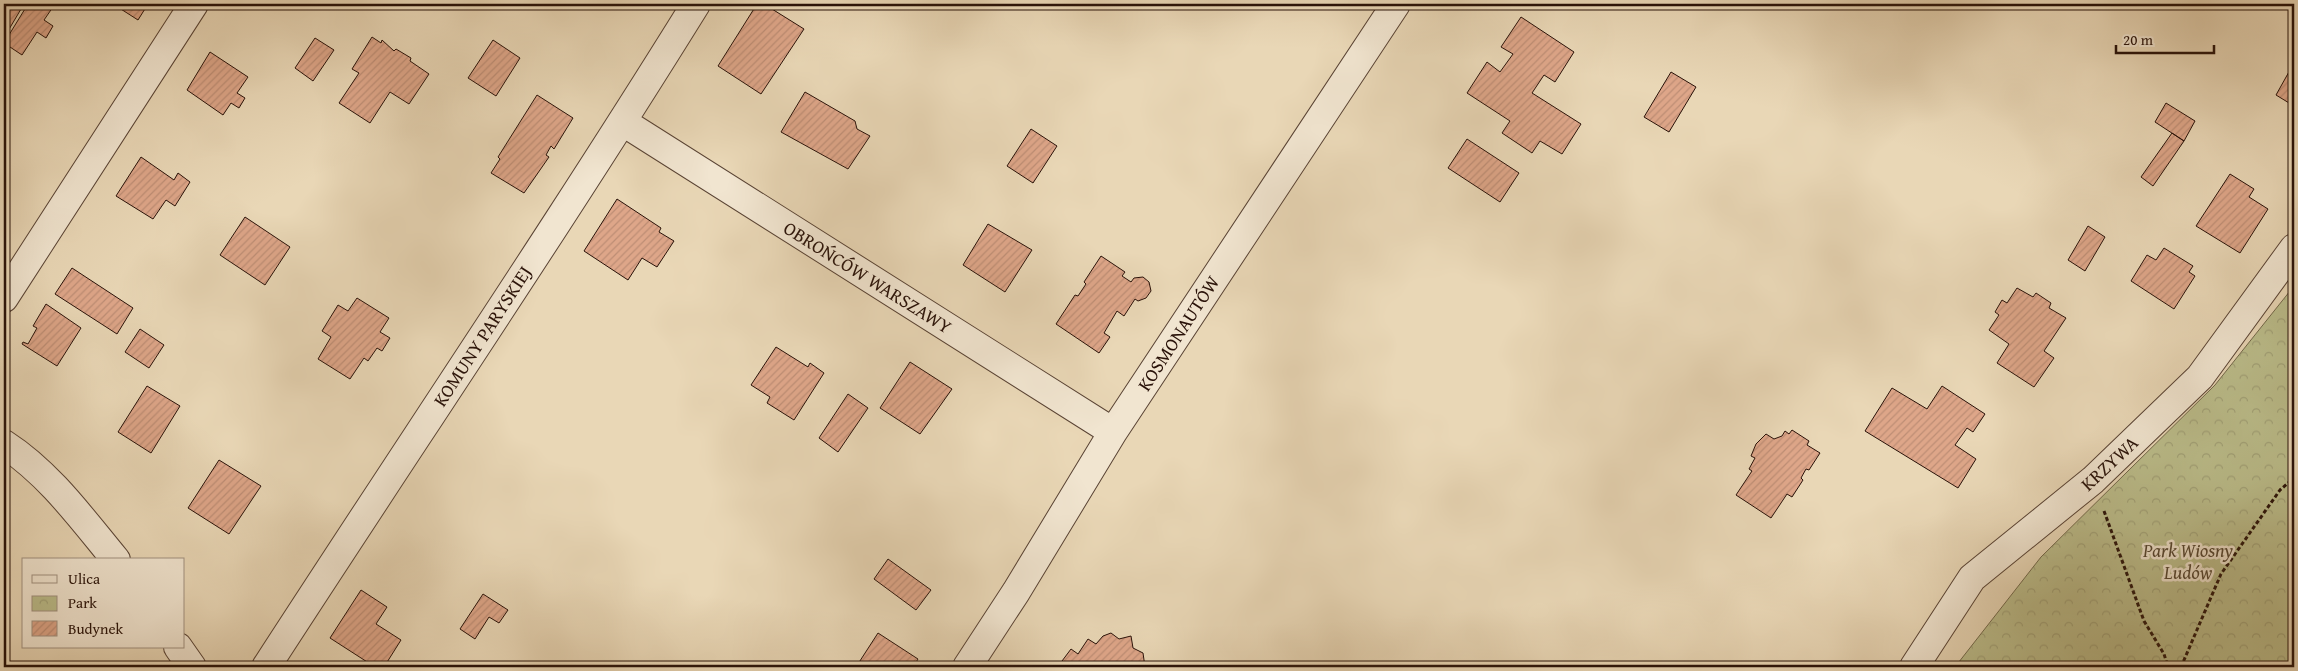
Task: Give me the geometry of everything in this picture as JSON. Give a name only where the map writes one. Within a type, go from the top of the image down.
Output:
[{"type":"street","points":[[4,298],[194,4]]},
{"type":"street","name":"KOMUNY PARYSKIEJ","points":[[266,667],[410,444],[623,122],[696,4]]},
{"type":"street","name":"KOSMONAUTÓW","points":[[967,667],[1016,592],[1113,432],[1396,4]]},
{"type":"street","name":"OBROŃCÓW WARSZAWY","points":[[623,122],[1113,432]]},
{"type":"street","name":"KRZYWA","points":[[1914,667],[1972,578],[2093,480],[2200,377],[2294,248]]},
{"type":"street","points":[[4,444],[16,452],[61,494],[114,558]]},
{"type":"street","points":[[179,648],[192,667]]},
{"type":"path","points":[[2181,667],[2221,574],[2280,490],[2294,478]]},
{"type":"path","points":[[2093,480],[2144,621],[2164,654],[2168,667]]},
{"type":"path","points":[[2292,667],[2294,646]]},
{"type":"green space","name":"Park Wiosny Ludów","points":[[2294,286],[2294,667],[1955,667],[2041,557],[2215,385]]},
{"type":"building","points":[[4,4],[24,4],[5,36],[4,35]]},
{"type":"building","points":[[28,4],[55,4],[44,20],[53,26],[46,38],[37,32],[22,55],[4,43]]},
{"type":"building","points":[[113,4],[148,4],[138,20]]},
{"type":"building","points":[[757,4],[764,4],[804,29],[761,94],[718,66]]},
{"type":"building","points":[[1521,17],[1574,52],[1555,82],[1544,75],[1532,93],[1581,124],[1562,154],[1540,141],[1532,153],[1502,133],[1510,121],[1467,93],[1487,62],[1500,72],[1513,54],[1501,47]]},
{"type":"building","points":[[372,37],[381,43],[382,40],[394,51],[396,49],[411,58],[410,61],[429,74],[409,104],[390,92],[370,123],[339,103],[359,73],[352,69]]},
{"type":"building","points":[[315,38],[334,50],[313,81],[295,68]]},
{"type":"building","points":[[493,40],[520,58],[496,96],[468,78]]},
{"type":"building","points":[[210,52],[248,77],[237,93],[245,98],[239,108],[231,103],[223,115],[187,90]]},
{"type":"building","points":[[2290,70],[2294,73],[2294,106],[2276,95]]},
{"type":"building","points":[[1671,72],[1696,87],[1669,132],[1644,117]]},
{"type":"building","points":[[805,92],[855,121],[857,129],[870,136],[848,169],[781,132]]},
{"type":"building","points":[[537,95],[573,118],[554,149],[551,146],[546,155],[549,157],[524,193],[491,173],[500,159],[498,157]]},
{"type":"building","points":[[2166,103],[2195,121],[2184,141],[2155,122]]},
{"type":"building","points":[[1031,129],[1057,146],[1033,183],[1007,166]]},
{"type":"building","points":[[2172,133],[2184,141],[2153,186],[2141,177]]},
{"type":"building","points":[[1467,139],[1519,173],[1500,202],[1448,168]]},
{"type":"building","points":[[141,157],[174,180],[178,173],[190,182],[175,206],[166,200],[153,219],[116,196]]},
{"type":"building","points":[[2230,174],[2254,189],[2249,197],[2268,209],[2240,253],[2196,226]]},
{"type":"building","points":[[617,199],[661,228],[659,232],[674,241],[657,267],[642,258],[628,280],[584,251]]},
{"type":"building","points":[[245,217],[290,247],[265,285],[220,255]]},
{"type":"building","points":[[988,224],[1032,250],[1005,292],[963,265]]},
{"type":"building","points":[[2088,226],[2105,237],[2085,271],[2068,260]]},
{"type":"building","points":[[2164,248],[2193,266],[2189,272],[2195,276],[2174,309],[2131,281],[2147,255],[2156,260]]},
{"type":"building","points":[[1101,256],[1125,272],[1122,276],[1131,282],[1134,278],[1143,277],[1149,282],[1151,291],[1146,298],[1138,301],[1135,299],[1124,316],[1117,311],[1104,333],[1110,337],[1099,353],[1056,324],[1075,295],[1078,296],[1086,284],[1084,282]]},
{"type":"building","points":[[72,268],[133,308],[117,334],[55,294]]},
{"type":"building","points":[[2017,288],[2033,297],[2036,293],[2051,303],[2049,308],[2066,318],[2044,351],[2054,358],[2034,387],[1997,363],[2009,344],[1989,330],[1999,315],[1995,312],[2002,300],[2007,303]]},
{"type":"building","points":[[357,298],[389,318],[380,332],[390,338],[382,351],[377,348],[368,361],[364,358],[350,379],[318,359],[331,337],[322,331],[338,305],[348,311]]},
{"type":"building","points":[[46,304],[81,328],[57,366],[22,344],[23,342],[28,344],[37,328],[33,326]]},
{"type":"building","points":[[140,329],[164,345],[149,368],[125,352]]},
{"type":"building","points":[[776,347],[808,367],[810,363],[824,373],[794,420],[767,403],[770,397],[751,385]]},
{"type":"building","points":[[910,362],[952,389],[920,434],[880,408]]},
{"type":"building","points":[[147,386],[180,406],[151,453],[118,432]]},
{"type":"building","points":[[1942,386],[1985,414],[1973,432],[1967,428],[1955,445],[1976,459],[1958,488],[1865,431],[1892,388],[1927,409]]},
{"type":"building","points":[[848,394],[868,408],[838,452],[819,438]]},
{"type":"building","points":[[1792,430],[1809,441],[1807,445],[1820,453],[1809,470],[1806,469],[1801,478],[1803,480],[1792,497],[1787,494],[1771,518],[1736,495],[1752,471],[1749,469],[1755,458],[1751,456],[1756,444],[1766,434],[1774,439],[1782,436],[1785,431],[1789,434]]},
{"type":"building","points":[[219,460],[261,486],[229,534],[188,508]]},
{"type":"building","points":[[888,559],[931,590],[916,610],[874,579]]},
{"type":"building","points":[[361,590],[387,607],[376,624],[401,640],[384,667],[375,667],[330,638]]},
{"type":"building","points":[[483,594],[508,610],[499,623],[489,617],[475,639],[460,629]]},
{"type":"building","points":[[878,633],[918,659],[913,667],[856,667]]},
{"type":"building","points":[[1111,633],[1119,639],[1131,636],[1133,648],[1143,653],[1145,667],[1059,665],[1071,649],[1078,654],[1088,639],[1096,644],[1103,636]]}]
